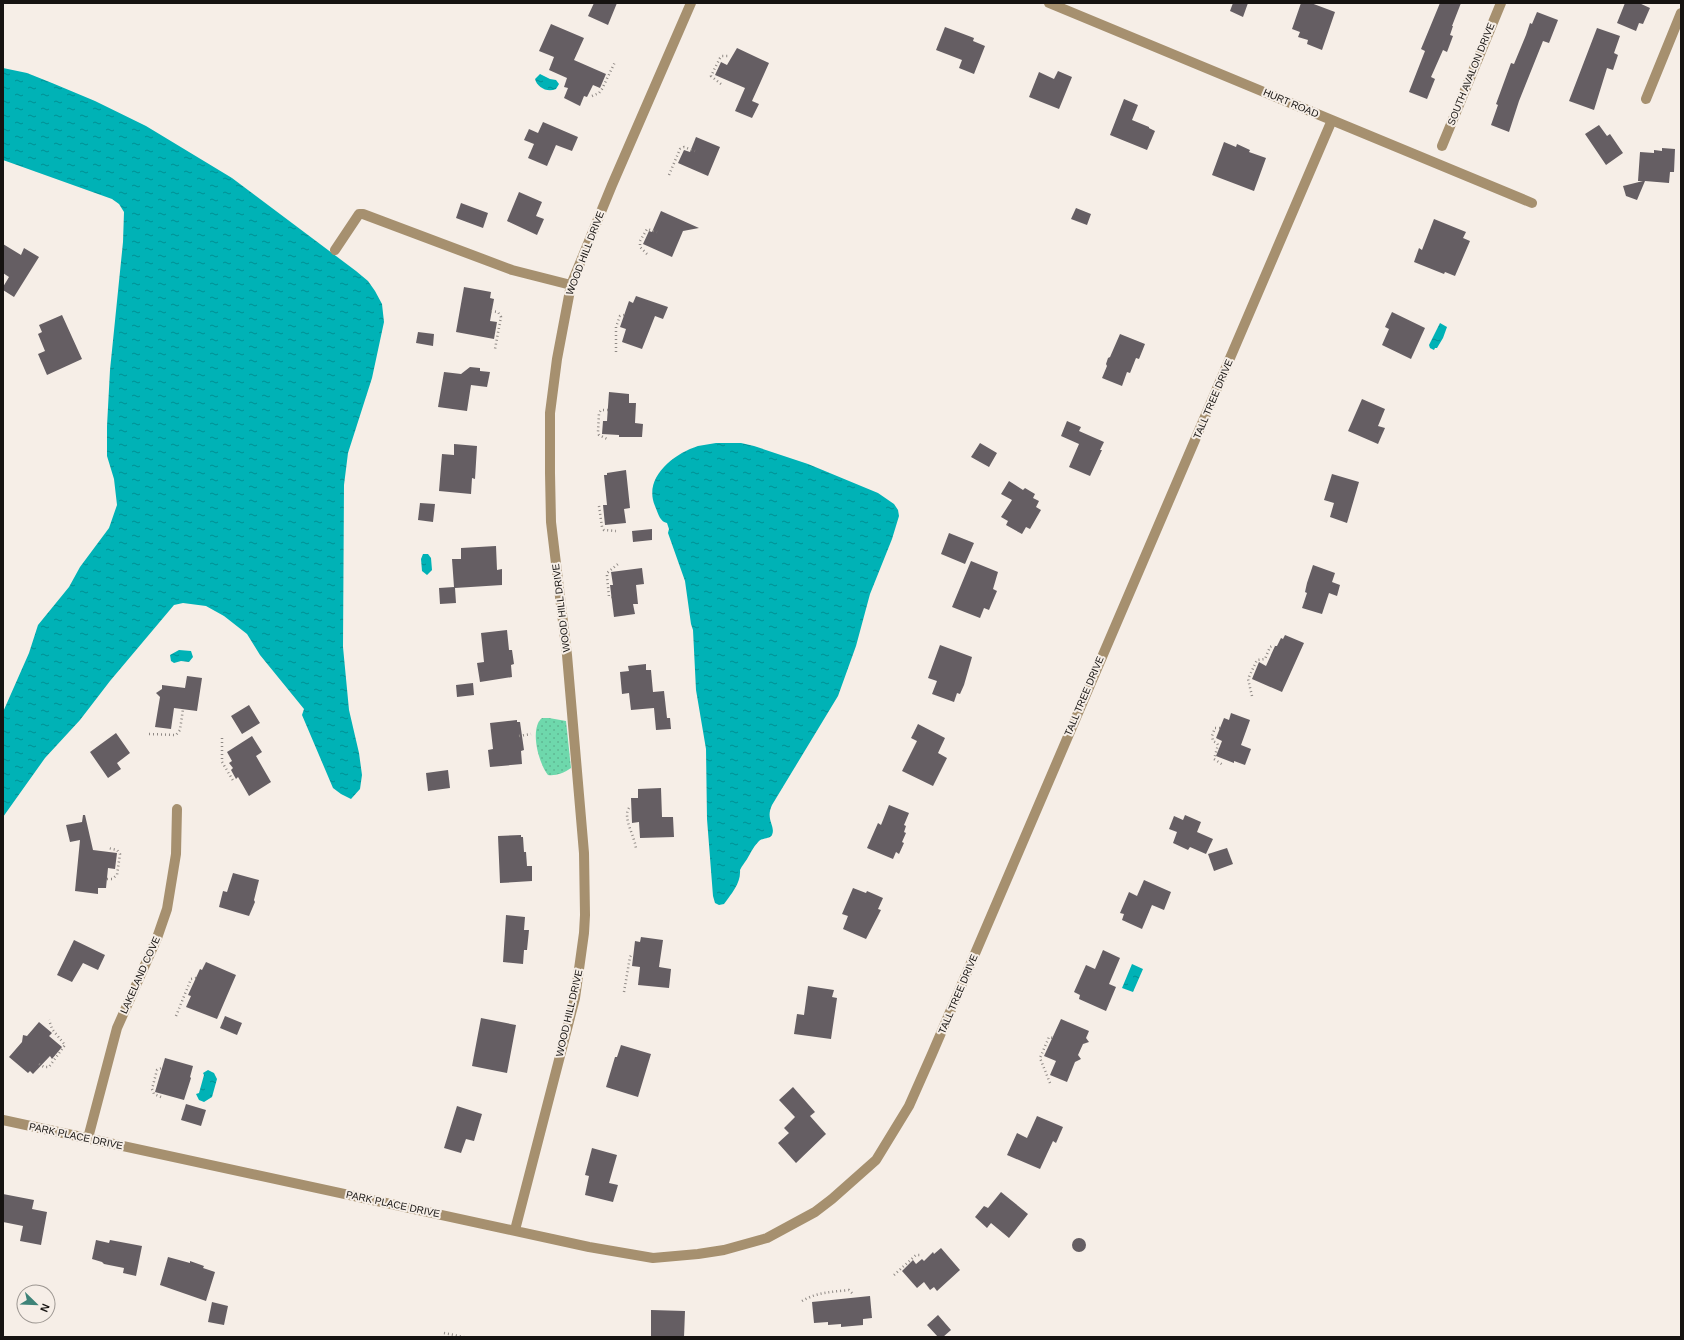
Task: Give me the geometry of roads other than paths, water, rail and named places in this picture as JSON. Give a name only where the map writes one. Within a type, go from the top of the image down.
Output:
[{"type":"street","name":"WOOD HILL DRIVE","points":[[515,1230],[575,998],[584,933],[584,853],[567,655],[551,522],[550,413],[552,393],[562,325],[571,285],[615,178],[691,3]]},
{"type":"street","name":"HURT ROAD","points":[[1049,3],[1532,203]]},
{"type":"street","name":"SOUTH AVALON DRIVE","points":[[1442,146],[1501,3]]},
{"type":"street","points":[[1646,99],[1681,13]]},
{"type":"street","name":"TALL TREE DRIVE","points":[[782,1230],[815,1212],[876,1160],[908,1106],[932,1054],[1101,657],[1161,522],[1332,120]]},
{"type":"street","points":[[335,250],[359,214],[363,214],[512,270],[571,285]]},
{"type":"street","name":"LAKELAND COVE","points":[[88,1138],[117,1028],[157,938],[167,909],[176,854],[177,809]]},
{"type":"street","name":"PARK PLACE DRIVE","points":[[3,1120],[589,1247],[653,1258],[724,1250],[767,1238],[782,1230]]},
{"type":"water","points":[[3,68],[27,73],[95,101],[146,126],[232,178],[368,281],[382,304],[384,322],[372,378],[348,453],[344,485],[343,647],[349,710],[359,753],[362,775],[360,789],[351,799],[333,788],[302,715],[304,709],[260,655],[247,634],[224,616],[206,606],[183,603],[174,605],[110,681],[80,720],[45,758],[3,817],[3,712],[29,653],[38,625],[69,587],[80,567],[109,528],[117,505],[114,479],[107,456],[107,426],[110,370],[123,242],[124,212],[119,204],[112,199],[3,160]]},
{"type":"water","points":[[540,74],[556,80],[559,84],[556,89],[546,90],[540,87],[535,79]]},
{"type":"water","points":[[1440,323],[1447,327],[1443,338],[1434,350],[1430,348],[1429,345]]},
{"type":"water","points":[[716,443],[741,443],[808,464],[878,493],[894,504],[898,510],[899,516],[892,539],[870,594],[856,646],[838,696],[772,805],[770,810],[770,819],[773,829],[772,835],[760,840],[755,846],[740,870],[739,879],[735,888],[724,904],[719,905],[715,903],[713,896],[707,819],[706,749],[696,690],[693,630],[685,581],[668,533],[669,529],[667,523],[660,517],[652,496],[653,486],[657,477],[670,461],[698,446]]},
{"type":"water","points":[[423,554],[428,554],[431,558],[432,570],[427,575],[422,571],[421,559]]},
{"type":"water","points":[[179,650],[191,651],[193,657],[189,662],[181,661],[174,663],[171,661],[170,655]]},
{"type":"water","points":[[1132,964],[1143,969],[1133,992],[1122,988]]},
{"type":"water","points":[[208,1070],[214,1073],[217,1079],[212,1097],[204,1102],[199,1100],[196,1094],[199,1093],[204,1075],[203,1073]]}]
